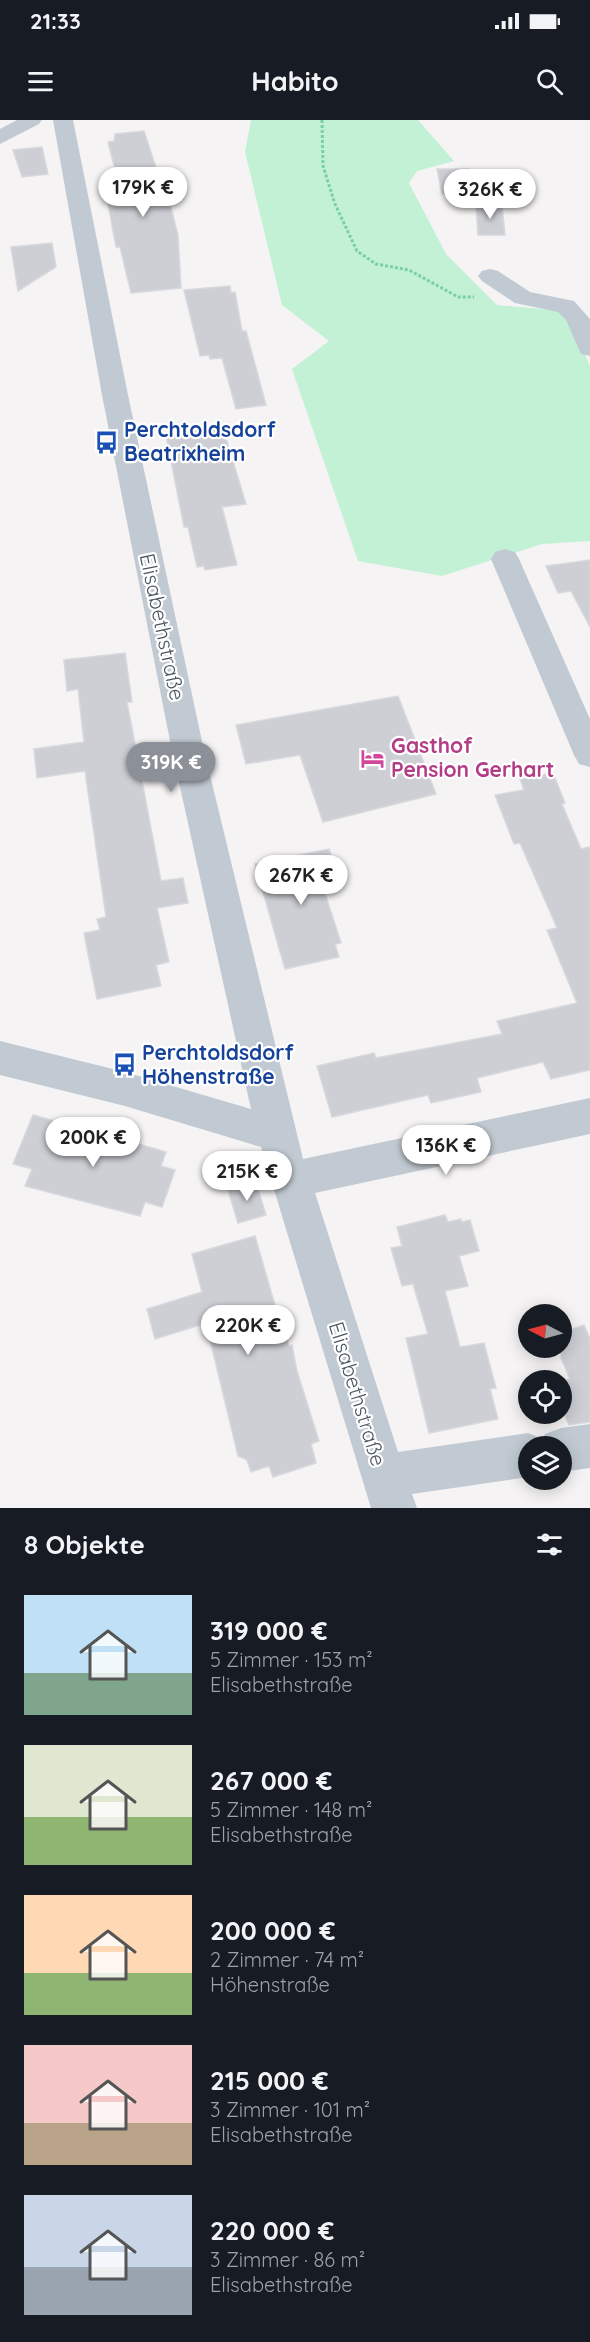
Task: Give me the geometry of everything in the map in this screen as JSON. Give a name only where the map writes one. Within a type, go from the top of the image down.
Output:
[{"type":"street","points":[[0,138],[32,120]]},
{"type":"street","name":"Elisabethstraße","points":[[63,120],[119,417],[184,735],[276,1134],[389,1492]]},
{"type":"street","points":[[490,276],[523,298],[566,306],[577,317],[590,349]]},
{"type":"street","points":[[505,559],[590,755]]},
{"type":"street","points":[[0,1058],[125,1089],[276,1134]]},
{"type":"street","points":[[290,1180],[590,1116]]},
{"type":"street","points":[[572,1448],[590,1446]]},
{"type":"street","points":[[389,1492],[518,1458]]},
{"type":"path","points":[[322,120],[323,166],[335,204],[357,251],[376,264],[409,270],[458,297],[523,298]]},
{"type":"green space","points":[[251,120],[418,120],[454,161],[417,171],[409,183],[446,254],[497,305],[566,311],[590,366],[590,541],[542,544],[442,576],[358,561],[292,369],[329,341],[282,305],[245,152]]},
{"type":"building","points":[[144,131],[164,192],[167,192],[178,235],[181,288],[131,293],[120,247],[116,247],[107,198],[122,196],[108,142],[114,141],[115,134]]},
{"type":"building","points":[[42,147],[48,174],[22,177],[13,150]]},
{"type":"building","points":[[437,169],[469,169],[474,193],[442,194]]},
{"type":"building","points":[[476,205],[502,206],[505,235],[478,235]]},
{"type":"building","points":[[52,243],[56,267],[18,291],[11,247]]},
{"type":"building","points":[[230,286],[231,293],[235,292],[242,331],[246,331],[266,405],[236,409],[222,358],[210,359],[209,355],[200,356],[184,290]]},
{"type":"building","points":[[223,428],[246,504],[222,507],[237,565],[205,570],[204,566],[197,567],[188,527],[184,527],[166,435]]},
{"type":"building","points":[[590,560],[590,627],[571,591],[558,593],[546,566]]},
{"type":"building","points":[[125,653],[132,702],[127,702],[161,881],[183,878],[188,903],[157,908],[169,962],[156,965],[161,986],[97,999],[84,933],[100,930],[97,919],[106,917],[85,771],[37,778],[34,749],[84,742],[78,689],[67,691],[64,660]]},
{"type":"building","name":"Gasthof Pension Gerhart","points":[[398,696],[436,794],[323,822],[300,755],[246,764],[236,725]]},
{"type":"building","points":[[553,773],[565,803],[562,804],[581,849],[590,847],[590,1070],[551,1079],[543,1062],[477,1078],[481,1092],[431,1103],[428,1095],[332,1117],[317,1066],[374,1053],[376,1058],[502,1034],[497,1021],[577,1003],[547,930],[557,928],[520,843],[514,844],[495,795],[524,790],[520,779]]},
{"type":"building","points":[[329,849],[341,883],[323,887],[341,943],[335,944],[339,957],[285,969],[255,864]]},
{"type":"building","points":[[33,1115],[84,1129],[81,1136],[132,1149],[135,1143],[166,1152],[161,1166],[175,1170],[162,1207],[145,1202],[140,1216],[25,1186],[32,1169],[13,1164]]},
{"type":"building","points":[[256,1182],[266,1215],[238,1223],[228,1190]]},
{"type":"building","points":[[445,1215],[448,1222],[461,1219],[462,1222],[470,1220],[479,1251],[459,1256],[468,1286],[445,1291],[460,1347],[484,1343],[496,1388],[490,1389],[498,1419],[429,1433],[406,1338],[428,1334],[413,1284],[402,1286],[391,1248],[402,1246],[397,1227]]},
{"type":"building","points":[[255,1236],[279,1319],[289,1346],[292,1345],[297,1371],[319,1441],[311,1444],[316,1463],[273,1477],[269,1466],[251,1472],[247,1460],[238,1456],[206,1323],[155,1339],[147,1309],[202,1292],[192,1254]]},
{"type":"building","points":[[584,1325],[590,1339],[590,1422],[569,1425],[572,1424],[572,1370],[566,1370],[561,1358],[572,1358],[572,1329]]},
{"type":"place","name":"Perchtoldsdorf Beatrixheim","points":[[106,442]]},
{"type":"place","name":"Gasthof Pension Gerhart","points":[[373,758]]},
{"type":"place","name":"Perchtoldsdorf Höhenstraße","points":[[124,1065]]}]
